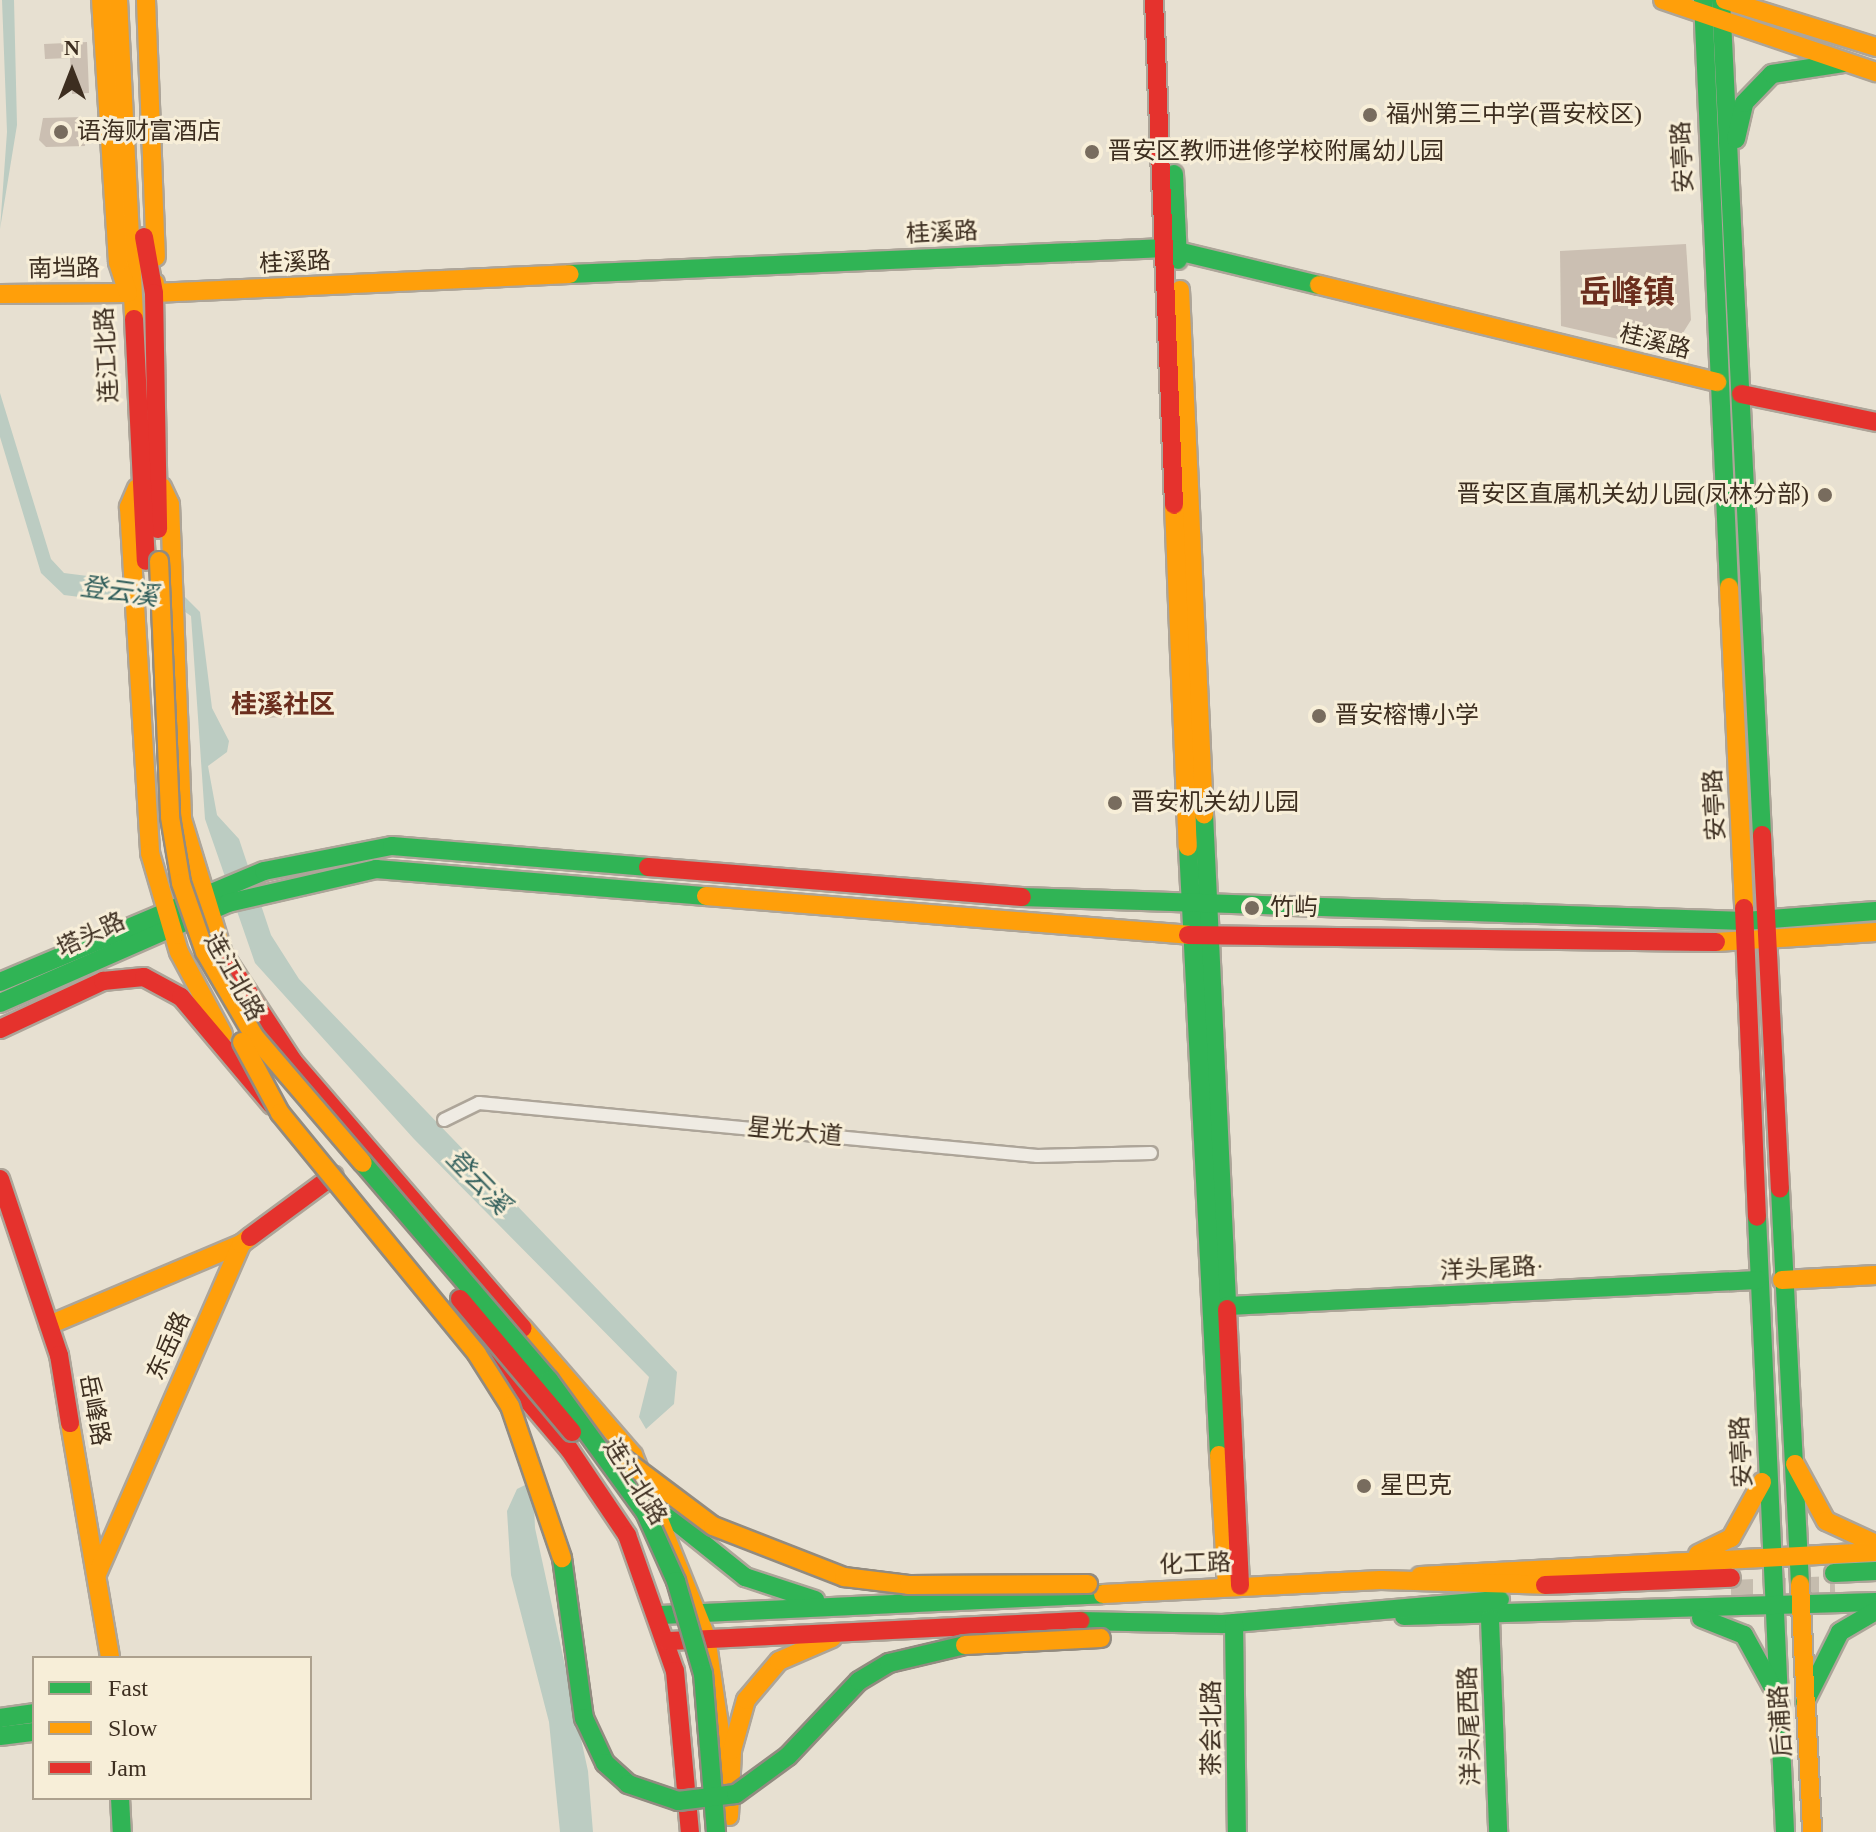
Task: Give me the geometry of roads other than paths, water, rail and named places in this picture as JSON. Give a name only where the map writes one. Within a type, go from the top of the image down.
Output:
[{"type":"main road","points":[[101,0],[118,262],[128,293]]},
{"type":"main road","name":"连江北路","points":[[118,0],[137,226],[154,293],[162,487],[152,561],[161,853],[193,958],[242,1042],[585,1447],[633,1518],[664,1585],[687,1662],[703,1832]]},
{"type":"main road","name":"连江北路","points":[[132,0],[137,226],[128,293],[137,488],[152,561],[170,817],[181,883],[205,952],[254,1036],[597,1439],[661,1543],[693,1632],[711,1718],[716,1832]]},
{"type":"main road","points":[[146,0],[154,293]]},
{"type":"main road","points":[[1154,0],[1172,249]]},
{"type":"main road","points":[[1166,0],[1172,249],[1200,935],[1234,1586]]},
{"type":"main road","points":[[1663,0],[1703,8],[1721,24],[1876,72]]},
{"type":"main road","points":[[1723,0],[1876,47]]},
{"type":"main road","name":"安亭路","points":[[1723,0],[1721,24],[1799,1606]]},
{"type":"main road","name":"安亭路","points":[[1703,8],[1773,1607]]},
{"type":"main road","points":[[1733,241],[1735,126],[1748,96],[1779,70],[1843,63]]},
{"type":"main road","name":"桂溪路","points":[[154,293],[1172,249],[1717,382]]},
{"type":"main road","name":"南垱路","points":[[0,294],[128,293]]},
{"type":"main road","points":[[1741,394],[1876,422]]},
{"type":"main road","points":[[162,487],[170,504],[181,799],[201,905],[271,1033],[623,1439],[654,1504],[706,1637],[729,1824]]},
{"type":"main road","points":[[137,488],[129,507],[143,789],[166,919],[218,1026],[334,1175],[569,1449],[627,1535],[661,1615],[668,1641],[690,1832]]},
{"type":"main road","points":[[166,919],[297,861],[408,846],[963,894],[1201,906],[1745,921],[1876,911]]},
{"type":"main road","points":[[201,905],[334,875],[404,869],[1200,935],[1746,942],[1876,932]]},
{"type":"main road","name":"塔头路","points":[[0,982],[166,919]]},
{"type":"main road","name":"塔头路","points":[[0,1003],[166,919]]},
{"type":"main road","points":[[1200,935],[1228,1306],[1234,1586]]},
{"type":"main road","points":[[0,1029],[103,981],[152,979],[181,997],[280,1113],[451,1321],[510,1406],[561,1547],[584,1718],[605,1763],[628,1784],[678,1801],[736,1794],[788,1756],[832,1704],[889,1663],[950,1646],[1101,1638],[1153,1626]]},
{"type":"main road","points":[[242,1042],[280,1113]]},
{"type":"main road","name":"东岳路","points":[[97,1574],[241,1244],[334,1175]]},
{"type":"main road","name":"岳峰路","points":[[0,1179],[49,1325],[110,1656]]},
{"type":"main road","points":[[49,1325],[241,1244]]},
{"type":"main road","points":[[1782,1280],[1876,1275]]},
{"type":"main road","name":"洋头尾路·","points":[[1228,1306],[1757,1280]]},
{"type":"main road","points":[[597,1439],[713,1526],[844,1577],[909,1585],[1088,1584],[1155,1589]]},
{"type":"main road","points":[[1791,1454],[1826,1521],[1852,1539],[1876,1544]]},
{"type":"main road","points":[[1677,1560],[1731,1538],[1745,1523],[1761,1491],[1766,1456]]},
{"type":"main road","points":[[654,1504],[722,1563],[772,1590],[813,1600],[920,1605]]},
{"type":"main road","points":[[1381,1580],[1677,1560],[1876,1552]]},
{"type":"main road","points":[[1876,1571],[1835,1580],[1876,1585]]},
{"type":"main road","name":"化工路","points":[[661,1615],[920,1605],[1155,1589],[1381,1580],[1475,1587],[1731,1584],[1476,1601],[1385,1615],[1153,1626],[1100,1620],[668,1641]]},
{"type":"main road","points":[[1385,1615],[1490,1619],[1876,1602]]},
{"type":"main road","name":"后浦路","points":[[1799,1606],[1812,1832]]},
{"type":"main road","name":"后浦路","points":[[1773,1607],[1785,1832]]},
{"type":"main road","points":[[1803,1705],[1840,1632],[1876,1611]]},
{"type":"main road","points":[[1658,1612],[1719,1620],[1744,1635],[1778,1706]]},
{"type":"main road","name":"洋头尾西路","points":[[1490,1619],[1498,1832]]},
{"type":"main road","name":"茶会北路","points":[[1225,1832],[1229,1623]]},
{"type":"main road","name":"茶会北路","points":[[1229,1623],[1237,1832]]},
{"type":"main road","points":[[729,1824],[732,1750],[746,1700],[784,1657],[847,1631]]},
{"type":"main road","points":[[0,1718],[32,1713]]},
{"type":"main road","points":[[0,1736],[32,1732]]},
{"type":"main road","points":[[120,1800],[122,1832]]},
{"type":"street","name":"星光大道","points":[[444,1120],[479,1103],[1028,1155],[1151,1153]]},
{"type":"water","points":[[2,0],[14,0],[17,125],[0,229],[7,132]]},
{"type":"water","points":[[0,393],[51,559],[64,573],[111,579],[111,601],[64,595],[41,573],[0,437]]},
{"type":"water","points":[[182,594],[200,612],[212,708],[229,741],[227,752],[208,766],[217,815],[239,839],[271,935],[299,979],[677,1372],[674,1404],[646,1429],[639,1417],[649,1377],[414,1139],[255,963],[205,819],[191,616],[178,607]]},
{"type":"water","points":[[533,1481],[535,1528],[588,1771],[593,1832],[560,1832],[549,1722],[511,1575],[507,1511],[517,1489]]},
{"type":"waterway","name":"登云溪","points":[[112,595],[128,597]]},
{"type":"tunnel","points":[[1731,1591],[1835,1587]]},
{"type":"place","name":"福州第三中学(晋安校区)","points":[[1370,115]]},
{"type":"place","name":"语海财富酒店","points":[[61,132]]},
{"type":"place","name":"晋安区教师进修学校附属幼儿园","points":[[1092,152]]},
{"type":"place","name":"晋安区直属机关幼儿园(凤林分部)","points":[[1825,495]]},
{"type":"place","name":"晋安榕博小学","points":[[1319,716]]},
{"type":"place","name":"晋安机关幼儿园","points":[[1115,803]]},
{"type":"place","name":"竹屿","points":[[1252,908]]},
{"type":"place","name":"星巴克","points":[[1364,1486]]},
{"type":"district","name":"岳峰镇","points":[[1627,292]]},
{"type":"district","name":"桂溪社区","points":[[283,705]]}]
